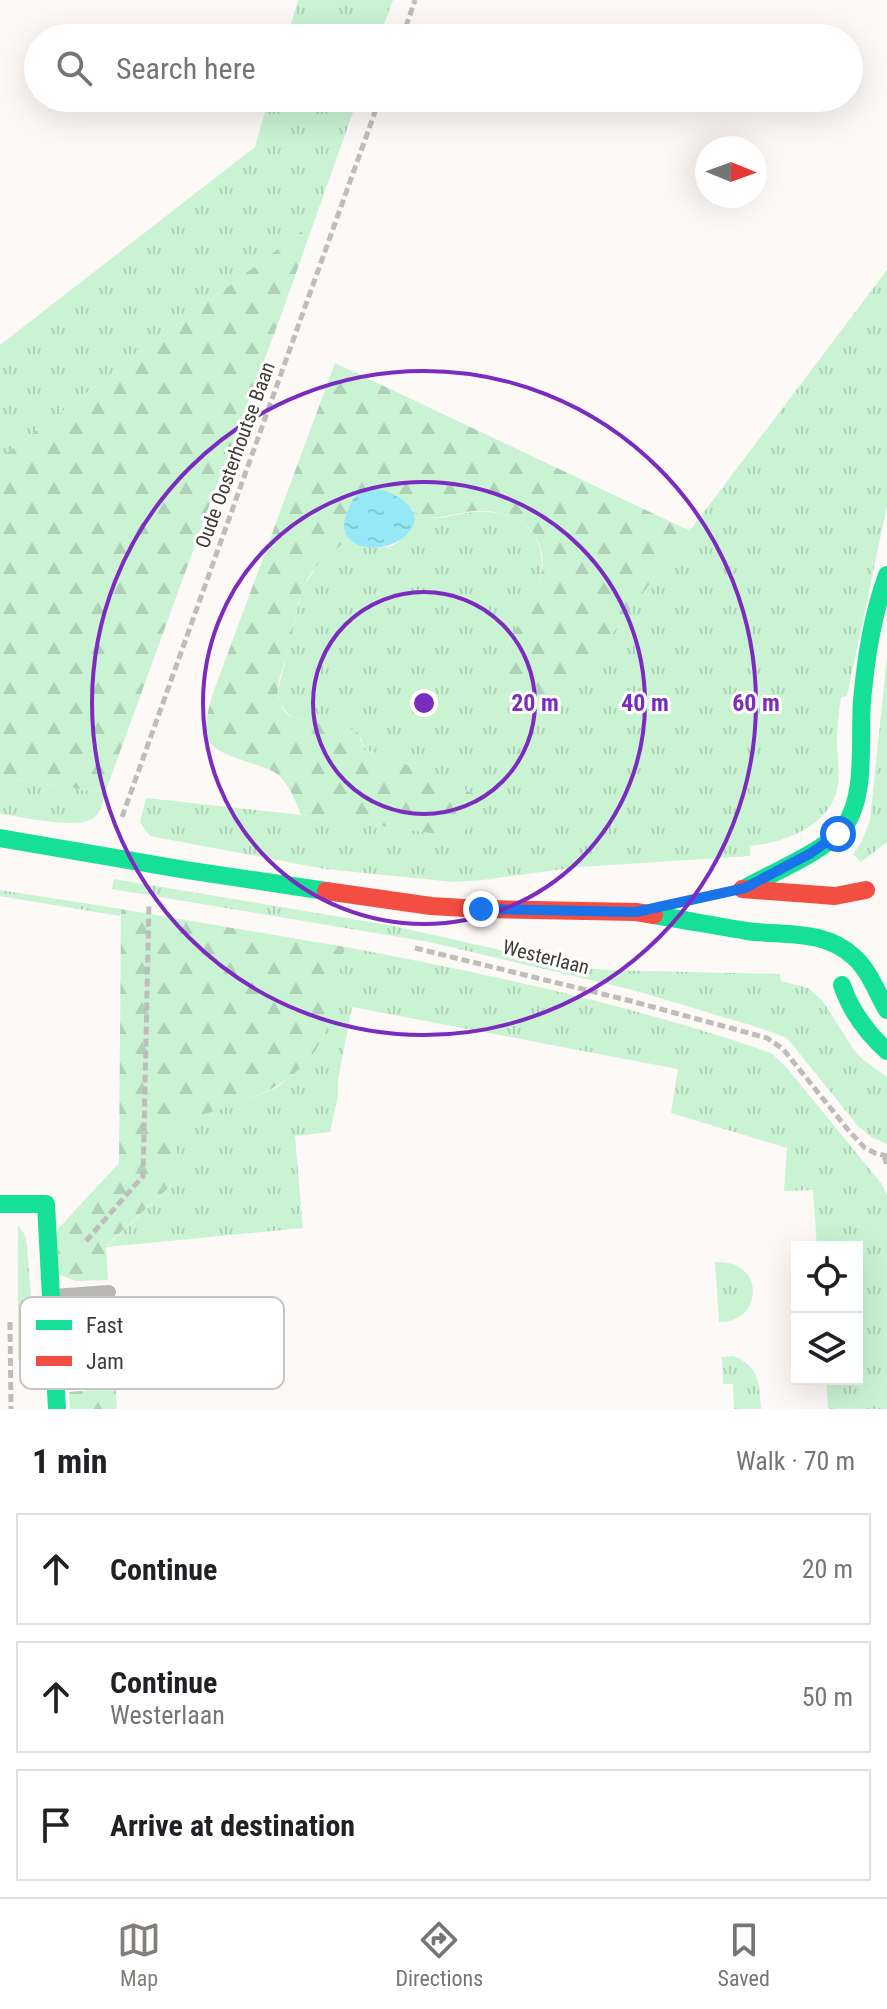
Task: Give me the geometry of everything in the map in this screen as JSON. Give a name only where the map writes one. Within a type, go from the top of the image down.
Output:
[{"type":"main road","points":[[718,894],[745,888],[824,845],[845,826],[852,814],[857,792],[868,659],[887,575]]},
{"type":"main road","name":"Westerlaan","points":[[0,838],[186,870],[431,906],[636,912],[750,931],[802,934],[844,941]]},
{"type":"main road","points":[[745,888],[835,896],[873,883],[855,907]]},
{"type":"main road","name":"Westerlaan","points":[[636,912],[677,903]]},
{"type":"main road","name":"Westerlaan","points":[[636,912],[703,942]]},
{"type":"main road","points":[[844,941],[835,977],[863,1027],[887,1051]]},
{"type":"main road","points":[[844,941],[862,965],[887,1010]]},
{"type":"main road","points":[[0,1204],[46,1204],[59,1295]]},
{"type":"main road","points":[[57,1389],[57,1409]]},
{"type":"lane","points":[[59,1295],[109,1292]]},
{"type":"path","points":[[407,24],[415,0]]},
{"type":"path","name":"Oude Oosterhoutse Baan","points":[[120,823],[375,112]]},
{"type":"path","points":[[136,900],[164,904]]},
{"type":"path","points":[[59,1295],[85,1242],[143,1176],[149,902]]},
{"type":"path","name":"Westerlaan","points":[[401,945],[767,1038],[783,1049],[865,1148],[886,1156]]},
{"type":"path","points":[[886,1156],[887,1165]]},
{"type":"green space","points":[[298,0],[393,0],[384,24],[291,24]]},
{"type":"green space","points":[[265,112],[353,112],[314,222],[0,458],[0,345],[255,147]]},
{"type":"green space","points":[[314,222],[105,793],[0,777],[0,458]]},
{"type":"green space","points":[[887,270],[887,506],[847,696],[841,697],[837,735],[838,785],[827,811],[817,821],[792,836],[750,846],[750,856],[579,867],[453,882],[325,869],[150,836],[140,822],[146,798],[460,837],[487,800],[387,756],[364,750],[361,738],[291,717],[279,703],[278,691],[302,589],[322,558],[351,539],[361,546],[393,546],[414,519],[413,511],[436,518],[489,512],[509,516],[522,523],[532,531],[538,542],[542,566],[531,605],[506,648],[504,692],[545,722]]},
{"type":"green space","points":[[335,363],[690,531],[545,722],[508,698],[502,686],[504,653],[540,580],[543,565],[541,549],[534,534],[523,523],[499,513],[474,511],[440,517],[424,516],[374,489],[366,493],[344,531],[351,539],[323,560],[305,584],[280,678],[279,700],[291,717],[343,724],[358,733],[364,750],[387,756],[488,800],[460,837],[301,815],[291,792],[279,776],[269,769],[215,748],[206,734],[212,696]]},
{"type":"green space","points":[[887,657],[887,842],[861,862],[853,854],[870,820]]},
{"type":"green space","points":[[0,777],[105,793],[99,812],[87,821],[64,823],[35,820],[0,814]]},
{"type":"green space","points":[[114,879],[394,926],[580,968],[780,974],[781,981],[808,988],[822,1000],[854,1050],[887,1077],[887,1144],[871,1137],[858,1126],[787,1038],[760,1028],[633,990],[429,942],[112,889]]},
{"type":"green space","points":[[0,890],[121,909],[120,916],[0,896]]},
{"type":"green space","points":[[121,909],[345,947],[326,1029],[312,1056],[297,1072],[259,1095],[174,1123],[180,1177],[106,1246],[108,1280],[75,1281],[58,1274],[57,1230],[119,1163]]},
{"type":"green space","points":[[345,947],[560,992],[666,1020],[771,1053],[787,1068],[881,1183],[887,1195],[887,1409],[828,1409],[826,1385],[863,1385],[863,1241],[817,1241],[813,1190],[784,1191],[787,1148],[671,1113],[678,1069],[352,1007],[330,1132],[295,1136],[303,1228],[106,1247],[180,1177],[173,1123],[255,1097],[279,1086],[300,1068],[323,1036]]},
{"type":"green space","points":[[18,1225],[27,1245],[31,1297],[20,1297],[18,1360]]},
{"type":"green space","points":[[715,1262],[732,1264],[751,1280],[751,1303],[744,1313],[733,1320],[719,1322]]},
{"type":"green space","points":[[733,1356],[753,1371],[761,1409],[734,1409],[733,1384],[723,1384],[722,1357]]},
{"type":"green space","points":[[116,1389],[117,1409],[70,1409],[69,1392]]},
{"type":"water","points":[[374,489],[398,497],[414,516],[409,532],[387,546],[375,548],[354,542],[344,526],[354,498]]},
{"type":"traffic: fast","points":[[745,888],[825,844],[844,827],[851,814],[859,784],[862,701],[868,653],[887,575]]},
{"type":"traffic: fast","points":[[0,838],[326,891]]},
{"type":"traffic: fast","points":[[654,915],[747,931],[803,935],[830,942],[859,962],[887,1010]]},
{"type":"traffic: fast","points":[[842,985],[860,1021],[887,1051]]},
{"type":"traffic: fast","points":[[0,1204],[46,1204],[51,1297]]},
{"type":"traffic: fast","points":[[56,1389],[57,1409]]},
{"type":"traffic: jam","points":[[742,889],[835,896],[866,890]]},
{"type":"traffic: jam","points":[[326,891],[431,906],[654,915]]},
{"type":"route","points":[[481,909],[636,912],[745,888],[811,853],[838,834]]}]
